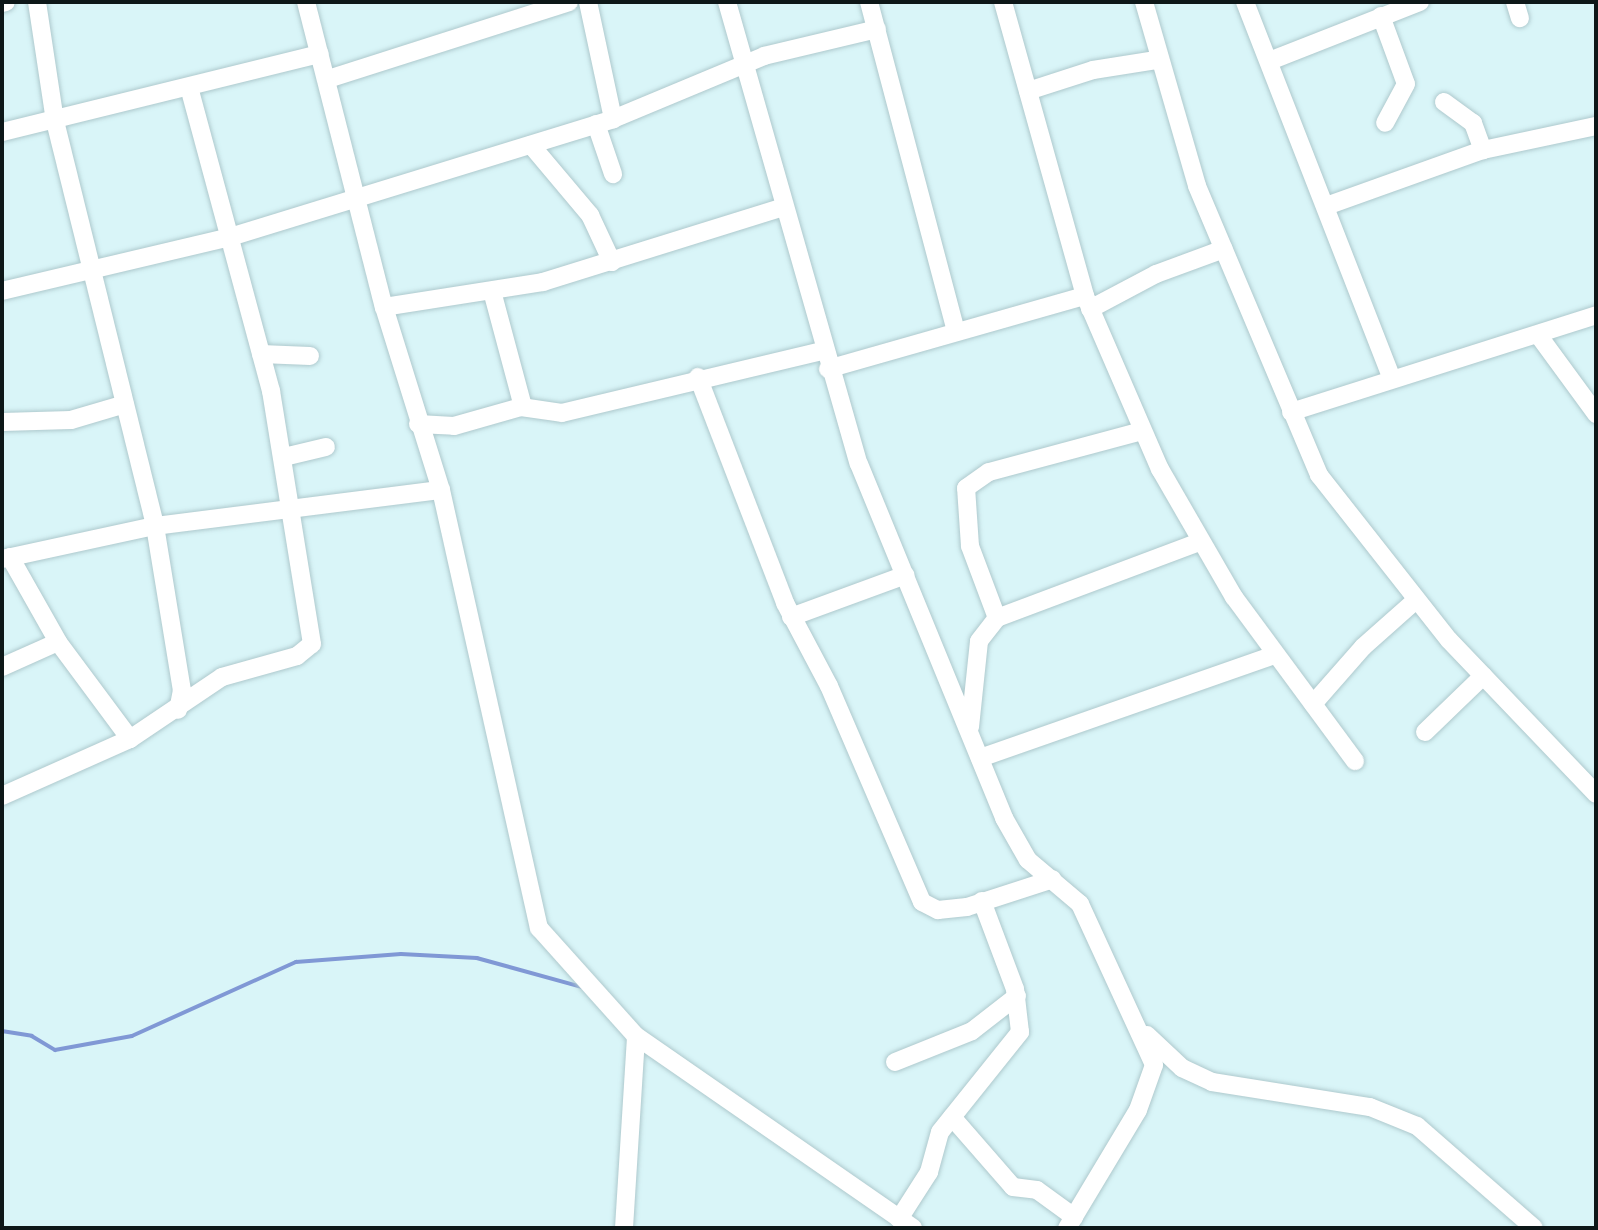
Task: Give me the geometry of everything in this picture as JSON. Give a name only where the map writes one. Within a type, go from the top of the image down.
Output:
[{"type":"street","points":[[37,2],[55,121],[155,526],[182,690],[178,710]]},
{"type":"street","points":[[306,2],[361,197],[384,307],[418,424],[442,490],[534,914],[554,951],[636,1036],[906,1224],[925,1180],[935,1139],[1017,1038],[1017,996],[982,901]]},
{"type":"street","points":[[328,79],[569,2]]},
{"type":"street","points":[[588,2],[613,174]]},
{"type":"street","points":[[727,2],[741,64],[828,369],[969,732],[1018,844],[1080,904],[1142,1030],[1154,1065],[1150,1086],[1071,1223],[1037,1190],[1013,1187],[952,1117]]},
{"type":"street","points":[[869,2],[956,332]]},
{"type":"street","points":[[1003,2],[1088,303],[1142,431],[1199,542],[1274,655],[1355,761]]},
{"type":"street","points":[[1144,2],[1156,60],[1224,249],[1291,412],[1330,494],[1416,600],[1483,676],[1596,794]]},
{"type":"street","points":[[1245,2],[1272,60],[1329,205],[1391,376]]},
{"type":"street","points":[[1272,60],[1420,2]]},
{"type":"street","points":[[1381,16],[1406,84],[1385,123]]},
{"type":"street","points":[[2,291],[227,238],[605,121],[741,64],[877,29]]},
{"type":"street","points":[[2,132],[189,89],[320,54]]},
{"type":"street","points":[[1028,91],[1093,70],[1156,60]]},
{"type":"street","points":[[3,790],[130,739],[178,710],[222,677],[297,656],[312,644],[289,514],[284,457],[261,354],[227,238],[189,89]]},
{"type":"street","points":[[1444,102],[1473,123],[1483,150]]},
{"type":"street","points":[[1329,205],[1483,150],[1596,126]]},
{"type":"street","points":[[530,145],[590,215],[612,262]]},
{"type":"street","points":[[384,307],[492,291],[612,262],[781,208]]},
{"type":"street","points":[[828,369],[956,332],[1088,303],[1224,249]]},
{"type":"street","points":[[492,291],[523,407]]},
{"type":"street","points":[[1291,412],[1391,376],[1539,336],[1596,316]]},
{"type":"street","points":[[1539,336],[1596,414]]},
{"type":"street","points":[[418,424],[474,423],[523,407],[562,413],[698,377],[823,351]]},
{"type":"street","points":[[261,354],[310,356]]},
{"type":"street","points":[[698,377],[791,617],[830,686],[922,902],[938,910],[982,901],[1053,879]]},
{"type":"street","points":[[2,422],[71,420],[125,404]]},
{"type":"street","points":[[997,618],[970,546],[966,488],[989,472],[1142,431]]},
{"type":"street","points":[[284,457],[326,447]]},
{"type":"street","points":[[130,739],[58,642],[6,558],[155,526],[289,514],[442,490]]},
{"type":"street","points":[[969,732],[979,641],[997,618],[1199,542]]},
{"type":"street","points":[[791,617],[906,575]]},
{"type":"street","points":[[1313,704],[1363,647],[1416,600]]},
{"type":"street","points":[[2,667],[58,642]]},
{"type":"street","points":[[980,758],[1274,655]]},
{"type":"street","points":[[1425,732],[1483,676]]},
{"type":"street","points":[[895,1062],[972,1031],[1017,996]]},
{"type":"street","points":[[1142,1030],[1182,1068],[1212,1082],[1370,1107],[1418,1126],[1534,1228]]},
{"type":"street","points":[[624,1228],[636,1036]]},
{"type":"waterway","points":[[2,1031],[32,1036],[55,1050],[132,1036],[296,962],[401,954],[477,958],[582,987]]}]
